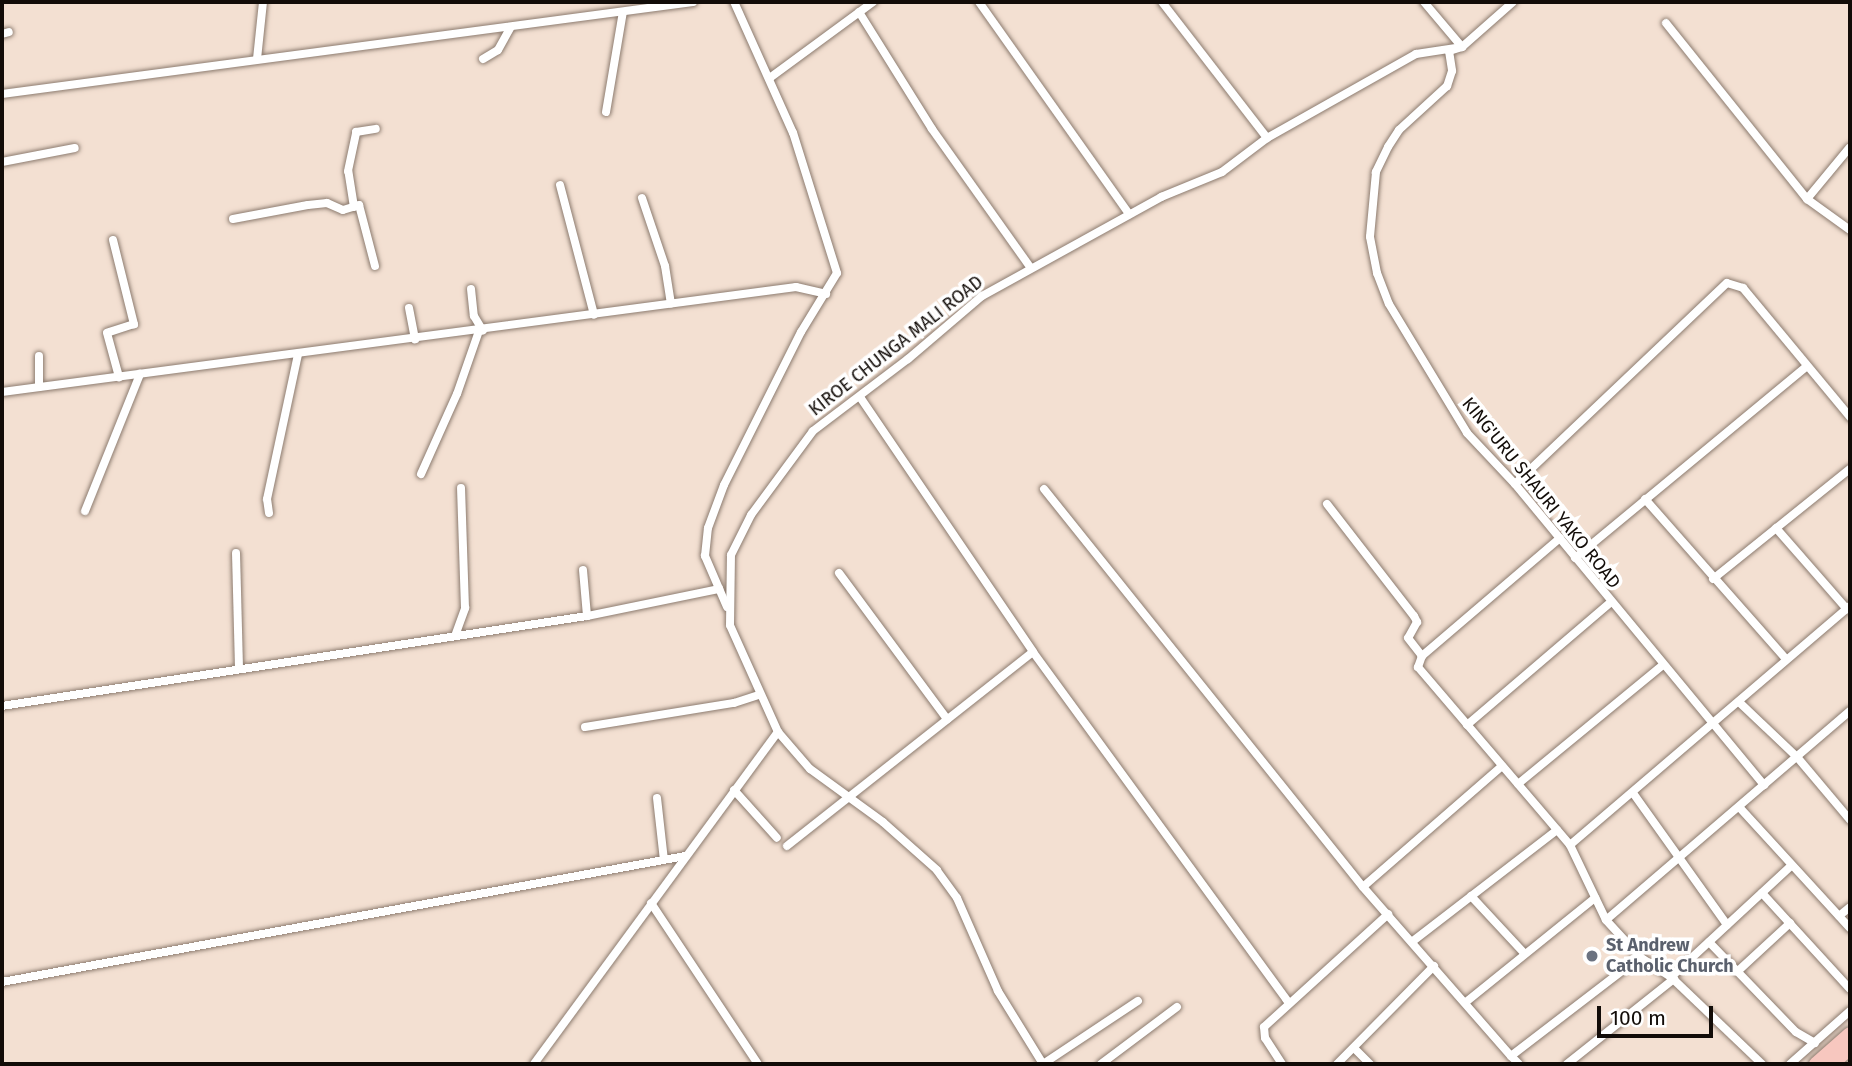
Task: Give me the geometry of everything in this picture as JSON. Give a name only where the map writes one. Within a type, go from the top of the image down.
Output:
[{"type":"highway","points":[[1816,1064],[1850,1034]]},
{"type":"highway","points":[[1834,1063],[1850,1048]]},
{"type":"street","points":[[257,59],[263,2]]},
{"type":"street","points":[[2,94],[693,2]]},
{"type":"street","points":[[730,614],[705,556],[708,528],[724,485],[801,332],[833,286],[837,262],[771,77],[734,2]]},
{"type":"street","points":[[771,77],[873,2]]},
{"type":"street","points":[[979,2],[1129,214]]},
{"type":"street","points":[[1163,2],[1267,138]]},
{"type":"street","points":[[1424,2],[1462,47],[1513,2]]},
{"type":"street","points":[[606,112],[623,12]]},
{"type":"street","points":[[859,12],[920,110],[1030,267]]},
{"type":"street","points":[[1666,23],[1807,199],[1850,230]]},
{"type":"street","points":[[483,59],[498,50],[511,27]]},
{"type":"street","name":"KIROE CHUNGA MALI ROAD","points":[[1043,1064],[998,991],[947,883],[918,850],[810,769],[778,732],[758,695],[736,644],[730,614],[731,555],[751,515],[813,431],[860,397],[982,296],[1129,214],[1222,172],[1267,138],[1416,54],[1462,47]]},
{"type":"street","name":"KING'URU SHAURI YAKO ROAD","points":[[1462,47],[1449,51],[1452,71],[1447,86],[1399,130],[1376,172],[1370,237],[1389,304],[1449,407],[1516,484],[1610,603],[1764,785]]},
{"type":"street","points":[[354,207],[348,171],[356,132],[376,129]]},
{"type":"street","points":[[1807,199],[1850,147]]},
{"type":"street","points":[[2,162],[75,148]]},
{"type":"street","points":[[560,186],[594,315]]},
{"type":"street","points":[[642,198],[665,266],[671,304]]},
{"type":"street","points":[[233,219],[308,205],[359,205],[376,266]]},
{"type":"street","points":[[113,240],[134,324],[107,333],[120,377]]},
{"type":"street","points":[[1516,484],[1727,283],[1743,288],[1850,417]]},
{"type":"street","points":[[2,392],[481,331],[796,287],[825,295]]},
{"type":"street","points":[[421,474],[457,394],[481,331],[474,316],[471,289]]},
{"type":"street","points":[[409,308],[415,339]]},
{"type":"street","points":[[269,513],[267,499],[298,354]]},
{"type":"street","points":[[39,356],[39,387]]},
{"type":"street","points":[[1575,558],[1807,366]]},
{"type":"street","points":[[85,511],[140,374]]},
{"type":"street","points":[[860,397],[1033,652],[1289,1003]]},
{"type":"street","points":[[1713,579],[1850,469]]},
{"type":"street","points":[[455,636],[466,598],[461,488]]},
{"type":"street","points":[[1044,489],[1363,887],[1519,1064]]},
{"type":"street","points":[[1644,499],[1785,659]]},
{"type":"street","points":[[1327,504],[1414,615],[1417,622],[1408,638],[1422,656]]},
{"type":"street","points":[[1570,845],[1714,726],[1785,659],[1849,607],[1776,528]]},
{"type":"street","points":[[1560,538],[1422,656],[1418,667],[1570,845],[1606,920],[1640,957],[1673,978],[1762,1064]]},
{"type":"street","points":[[236,553],[239,669]]},
{"type":"street","points":[[583,570],[587,616]]},
{"type":"street","points":[[839,573],[947,719]]},
{"type":"street","points":[[2,706],[587,616],[719,589]]},
{"type":"street","points":[[1467,725],[1610,603]]},
{"type":"street","points":[[787,846],[1033,652]]},
{"type":"street","points":[[1518,784],[1663,664]]},
{"type":"street","points":[[584,727],[734,703],[758,695]]},
{"type":"street","points":[[1739,702],[1797,757],[1850,820]]},
{"type":"street","points":[[1606,920],[1740,808],[1850,710]]},
{"type":"street","points":[[534,1064],[778,732]]},
{"type":"street","points":[[1363,887],[1502,766]]},
{"type":"street","points":[[734,790],[777,838]]},
{"type":"street","points":[[1633,793],[1727,925]]},
{"type":"street","points":[[657,798],[664,860]]},
{"type":"street","points":[[1740,808],[1850,928]]},
{"type":"street","points":[[1413,941],[1557,830]]},
{"type":"street","points":[[2,982],[685,856]]},
{"type":"street","points":[[1567,1064],[1673,978],[1791,866]]},
{"type":"street","points":[[1762,893],[1850,989]]},
{"type":"street","points":[[1471,896],[1524,953]]},
{"type":"street","points":[[1466,1003],[1594,898]]},
{"type":"street","points":[[651,903],[758,1064]]},
{"type":"street","points":[[1839,916],[1850,907]]},
{"type":"street","points":[[1282,1064],[1263,1032],[1289,1003],[1388,914]]},
{"type":"street","points":[[1738,971],[1790,923]]},
{"type":"street","points":[[1709,942],[1796,1032],[1815,1043]]},
{"type":"street","points":[[1511,1056],[1640,957]]},
{"type":"street","points":[[1337,1064],[1434,966]]},
{"type":"street","points":[[1043,1064],[1138,1001]]},
{"type":"street","points":[[1101,1064],[1178,1007]]},
{"type":"street","points":[[1790,1064],[1850,1012]]},
{"type":"street","points":[[1354,1048],[1370,1064]]},
{"type":"place","name":"St Andrew Catholic Church","points":[[1592,956]]}]
